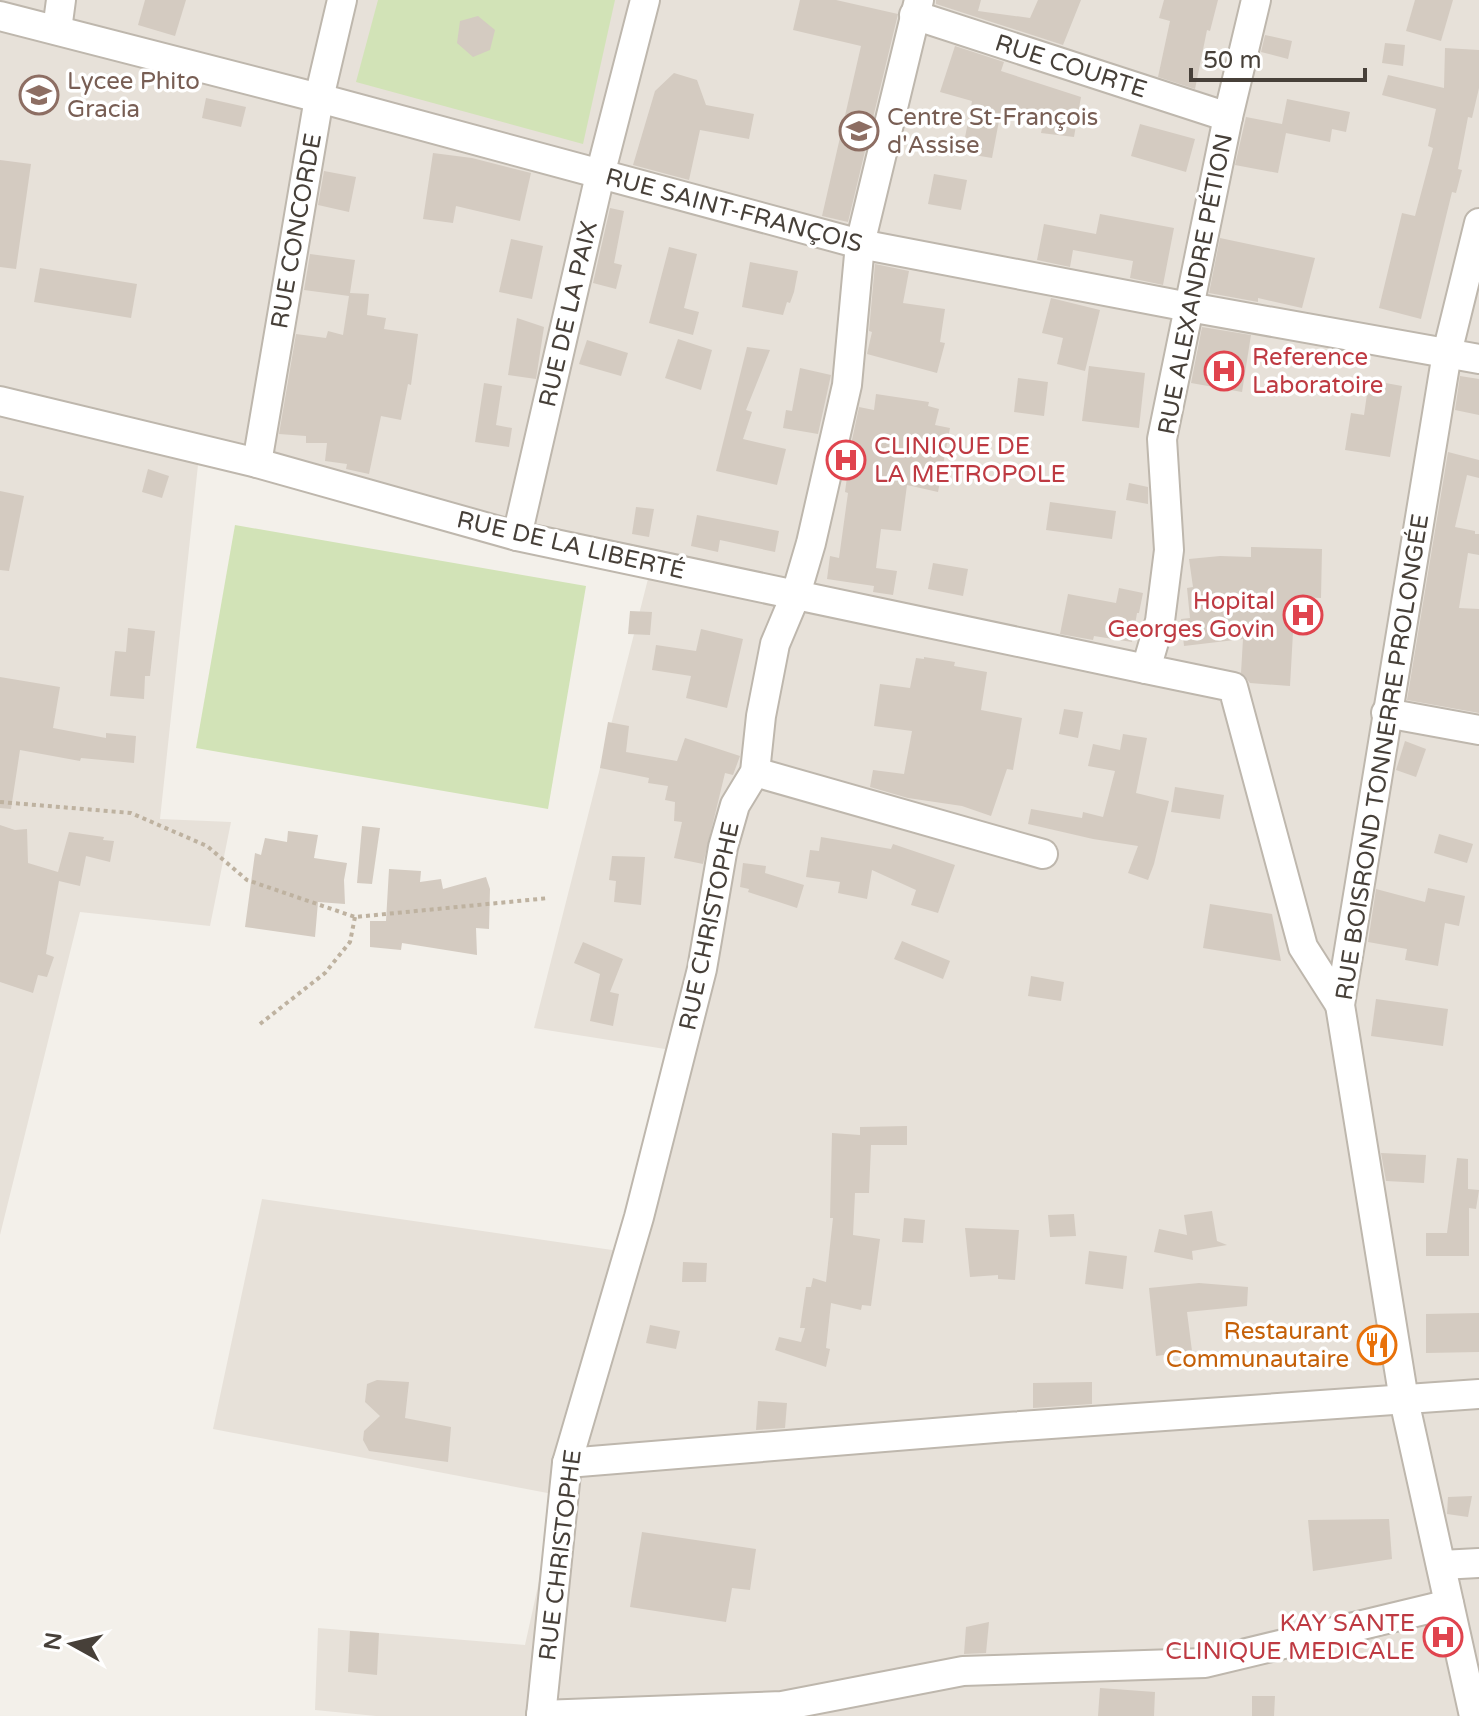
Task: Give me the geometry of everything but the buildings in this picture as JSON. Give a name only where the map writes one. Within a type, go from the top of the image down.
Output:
[{"type":"street","points":[[57,30],[61,0]]},
{"type":"street","name":"RUE CONCORDE","points":[[257,463],[319,98],[342,0]]},
{"type":"street","name":"RUE DE LA PAIX","points":[[517,536],[600,175],[645,0]]},
{"type":"street","name":"RUE ALEXANDRE PÉTION","points":[[1146,669],[1160,621],[1169,550],[1162,439],[1228,117],[1256,0]]},
{"type":"street","name":"RUE COURTE","points":[[917,8],[1228,117]]},
{"type":"street","name":"RUE CHRISTOPHE","points":[[541,1715],[567,1463],[639,1217],[698,983],[723,847],[735,805],[755,772],[761,716],[775,644],[796,594],[811,543],[847,385],[860,244],[917,8]]},
{"type":"street","name":"RUE SAINT-FRANÇOIS","points":[[0,16],[319,98],[860,244],[1479,359]]},
{"type":"street","name":"RUE BOISROND TONNERRE PROLONGÉE","points":[[1474,1716],[1404,1400],[1340,1005],[1447,353],[1479,223]]},
{"type":"street","name":"RUE DE LA LIBERTÉ","points":[[0,401],[257,463],[517,536],[1146,669]]},
{"type":"street","points":[[1146,669],[1233,687],[1303,947],[1340,1005]]},
{"type":"street","points":[[1386,713],[1479,730]]},
{"type":"street","points":[[755,772],[1043,854]]},
{"type":"street","points":[[567,1463],[1023,1426],[1479,1394]]},
{"type":"street","points":[[1441,1565],[1479,1563]]},
{"type":"street","points":[[541,1715],[782,1706],[963,1671],[1205,1663],[1449,1604]]},
{"type":"path","points":[[0,802],[131,813],[207,846],[247,880],[355,917],[549,898]]},
{"type":"path","points":[[260,1024],[325,973],[350,942],[355,917]]},
{"type":"shaded area","points":[[0,0],[1479,0],[1479,1716],[376,1716],[315,1710],[318,1628],[525,1645],[558,1495],[213,1429],[262,1199],[619,1251],[665,1049],[534,1028],[650,571],[776,589],[198,465],[160,819],[231,822],[210,926],[80,912],[0,1235]]},
{"type":"green space","points":[[378,0],[615,0],[583,144],[356,82]]},
{"type":"green space","points":[[235,525],[586,586],[548,809],[196,748]]},
{"type":"place","name":"Lycee Phito Gracia","points":[[39,95]]},
{"type":"place","name":"Centre St-François d'Assise","points":[[859,131]]},
{"type":"place","name":"Reference Laboratoire","points":[[1224,371]]},
{"type":"place","name":"CLINIQUE DE LA METROPOLE","points":[[846,460]]},
{"type":"place","name":"Hopital Georges Govin","points":[[1303,615]]},
{"type":"place","name":"Restaurant Communautaire","points":[[1377,1345]]},
{"type":"place","name":"KAY SANTE CLINIQUE MEDICALE","points":[[1443,1637]]}]
